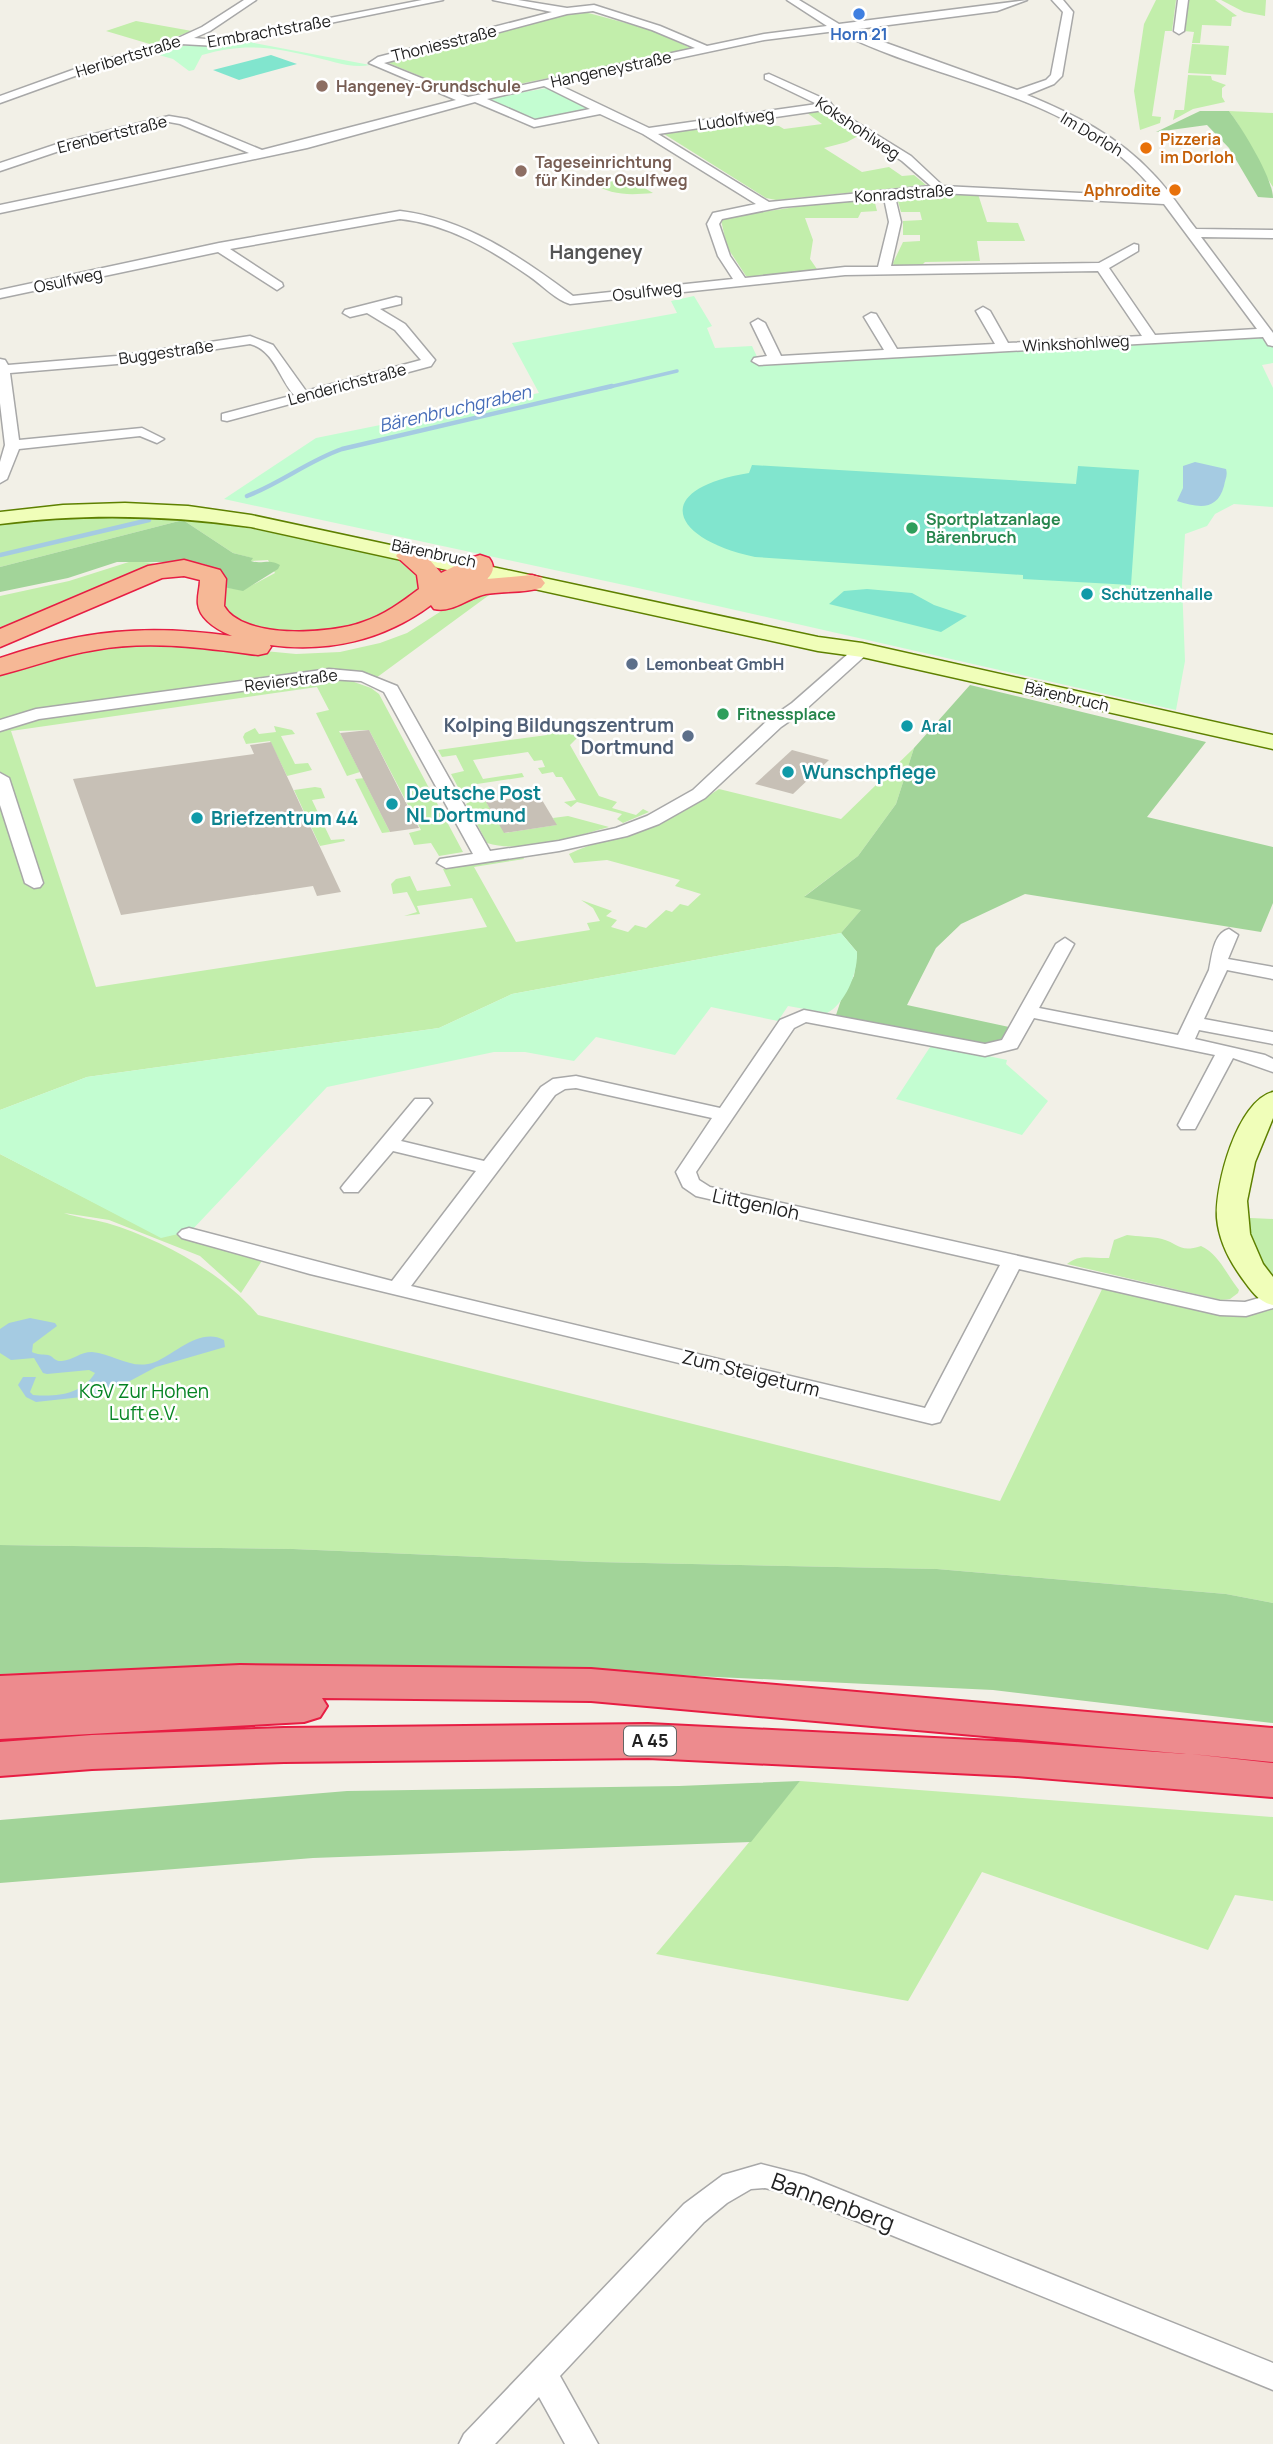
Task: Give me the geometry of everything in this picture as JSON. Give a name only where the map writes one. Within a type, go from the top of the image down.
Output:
[{"type":"highway","points":[[410,556],[428,570],[438,597]]},
{"type":"highway","points":[[0,639],[132,581],[172,568],[196,569],[211,575],[215,588],[211,598],[212,609],[231,625],[258,635],[284,639],[329,638],[368,630],[438,597],[479,587],[532,583]]},
{"type":"highway","points":[[0,667],[64,648],[116,638],[171,638],[287,650],[341,647],[367,642],[400,630],[475,568]]},
{"type":"highway","points":[[0,1692],[240,1681],[592,1685],[709,1696]]},
{"type":"highway","name":"A 45","points":[[0,1723],[320,1705],[709,1696],[1273,1745]]},
{"type":"highway","name":"A 45","points":[[0,1759],[92,1752],[284,1745],[648,1741],[1015,1759],[1273,1780]]},
{"type":"highway","points":[[0,1783],[162,1768],[284,1745]]},
{"type":"main road","name":"Bärenbruch","points":[[0,512],[110,503],[208,507],[252,514],[532,583],[862,650],[1273,742]]},
{"type":"main road","name":"Bärenbruch","points":[[0,518],[98,509],[194,512],[251,521],[410,556],[790,629],[862,650]]},
{"type":"main road","points":[[1273,1100],[1262,1112],[1248,1138],[1234,1183],[1230,1217],[1240,1250],[1261,1284],[1273,1296]]},
{"type":"street","name":"Heribertstraße","points":[[0,100],[82,70],[182,40],[206,29],[251,0]]},
{"type":"street","name":"Ermbrachtstraße","points":[[182,40],[217,43],[438,0]]},
{"type":"street","points":[[498,0],[567,11],[594,8],[706,49]]},
{"type":"street","name":"Im Dorloh","points":[[792,0],[835,27],[1067,117],[1119,149],[1139,164],[1269,338]]},
{"type":"street","name":"Hangeneystraße","points":[[0,208],[262,154],[469,99],[706,49],[835,27],[997,8],[1022,0]]},
{"type":"street","points":[[1015,95],[1050,82],[1056,76],[1068,12],[1057,0]]},
{"type":"street","points":[[1178,31],[1183,0]]},
{"type":"street","name":"Thoniesstraße","points":[[469,99],[375,63],[382,58],[567,11]]},
{"type":"street","name":"Kokshohlweg","points":[[769,77],[825,103],[825,106],[909,162],[939,189]]},
{"type":"street","points":[[546,83],[647,132],[766,205]]},
{"type":"street","points":[[469,99],[534,124],[602,110]]},
{"type":"street","name":"Ludolfweg","points":[[647,132],[825,106]]},
{"type":"street","name":"Erenbertstraße","points":[[0,167],[73,142],[169,119],[183,121],[262,154]]},
{"type":"street","name":"Konradstraße","points":[[741,281],[724,256],[713,221],[722,214],[766,205],[939,189],[1168,201]]},
{"type":"street","points":[[884,270],[895,226],[894,208],[887,193]]},
{"type":"street","name":"Osulfweg","points":[[0,295],[219,247],[408,215],[458,231],[489,246],[542,278],[569,300],[741,281],[884,270],[1102,267]]},
{"type":"street","points":[[1190,233],[1273,234]]},
{"type":"street","points":[[219,247],[277,286]]},
{"type":"street","points":[[1134,248],[1102,267],[1150,338]]},
{"type":"street","points":[[350,313],[396,301]]},
{"type":"street","name":"Lenderichstraße","points":[[228,418],[302,395],[426,363],[428,360],[400,327],[369,308]]},
{"type":"street","name":"Winkshohlweg","points":[[983,311],[1003,347]]},
{"type":"street","points":[[871,317],[892,353]]},
{"type":"street","points":[[758,323],[776,360]]},
{"type":"street","name":"Winkshohlweg","points":[[759,360],[1150,338],[1269,338]]},
{"type":"street","name":"Buggestraße","points":[[2,367],[117,360],[250,340],[263,343],[276,356],[287,370],[296,390],[302,395]]},
{"type":"street","points":[[0,479],[12,445],[2,367]]},
{"type":"street","points":[[12,445],[142,432],[157,439]]},
{"type":"street","points":[[446,863],[559,846],[621,832],[668,812],[699,794],[775,723],[862,650]]},
{"type":"street","name":"Revierstraße","points":[[0,726],[36,714],[329,674],[354,674],[375,679],[391,689],[484,857]]},
{"type":"street","points":[[0,778],[34,883]]},
{"type":"street","points":[[1184,1042],[1220,963],[1219,959],[1229,935]]},
{"type":"street","name":"Littgenloh","points":[[1065,944],[1010,1044],[993,1050],[815,1016],[793,1019],[786,1024],[686,1172],[690,1183],[703,1192],[1220,1308],[1245,1309],[1273,1301]]},
{"type":"street","points":[[1220,963],[1273,973]]},
{"type":"street","points":[[1028,1011],[1227,1051],[1273,1066]]},
{"type":"street","points":[[1194,1023],[1273,1038]]},
{"type":"street","points":[[1188,1125],[1227,1051]]},
{"type":"street","points":[[398,1288],[548,1091],[560,1083],[576,1082],[724,1115]]},
{"type":"street","points":[[351,1188],[422,1103]]},
{"type":"street","points":[[388,1144],[489,1168]]},
{"type":"street","name":"Zum Steigeturm","points":[[189,1234],[310,1268],[932,1417],[1013,1261]]},
{"type":"street","name":"Bannenberg","points":[[475,2444],[694,2213],[718,2192],[739,2181],[760,2176],[794,2183],[1273,2377]]},
{"type":"street","points":[[542,2373],[582,2444]]},
{"type":"green space","points":[[1156,0],[1176,0],[1172,31],[1165,31],[1152,116],[1161,117],[1160,123],[1140,130],[1134,91],[1144,24]]},
{"type":"green space","points":[[1188,0],[1215,0],[1237,16],[1232,17],[1231,26],[1202,25],[1200,43],[1192,43],[1194,32],[1184,31]]},
{"type":"green space","points":[[1221,0],[1266,0],[1265,16],[1244,12]]},
{"type":"green space","points":[[581,11],[648,29],[693,49],[470,94],[464,94],[386,62]]},
{"type":"green space","points":[[136,21],[192,31],[153,45],[106,31]]},
{"type":"green space","points":[[244,41],[370,65],[348,65],[282,50],[244,48],[202,55],[194,70],[189,71],[173,59],[152,53],[188,45]]},
{"type":"green space","points":[[1192,44],[1229,46],[1226,75],[1188,73]]},
{"type":"green space","points":[[271,55],[297,64],[239,80],[213,70]]},
{"type":"green space","points":[[1188,75],[1211,76],[1212,80],[1226,85],[1222,88],[1225,102],[1193,109],[1173,120],[1175,110],[1184,110]]},
{"type":"green space","points":[[547,88],[589,108],[586,112],[538,121],[489,102],[492,98]]},
{"type":"green space","points":[[817,111],[860,135],[847,142],[824,148],[862,172],[889,167],[902,176],[914,175],[926,185],[776,200],[766,198],[664,134],[726,122],[779,126],[784,129],[822,124],[806,112]]},
{"type":"green space","points":[[1200,111],[1229,111],[1263,166],[1273,198],[1258,197],[1229,148],[1207,125],[1156,132]]},
{"type":"green space","points":[[1229,111],[1273,113],[1273,187],[1241,129]]},
{"type":"green space","points":[[624,176],[653,193],[621,194],[591,182]]},
{"type":"green space","points":[[947,193],[978,194],[987,222],[1018,223],[1025,241],[977,241],[980,261],[925,262],[920,267],[894,266],[903,242],[920,241],[920,235],[903,235],[903,221],[922,220],[920,212],[901,212],[897,198]]},
{"type":"green space","points":[[874,199],[877,211],[861,212],[858,218],[805,218],[813,240],[810,259],[819,272],[751,278],[746,276],[727,247],[721,220],[728,217],[830,202]]},
{"type":"green space","points":[[694,296],[712,326],[707,328],[715,348],[752,346],[759,361],[1265,333],[1273,342],[1273,363],[1262,365],[1273,388],[1273,507],[1234,504],[1215,514],[1207,526],[1185,534],[1182,584],[1185,661],[1176,710],[638,588],[224,499],[316,438],[539,393],[512,343],[677,313],[671,301]]},
{"type":"green space","name":"Sportplatzanlage Bärenbruch","points":[[752,465],[1076,484],[1078,466],[1139,470],[1131,585],[755,557],[726,549],[704,539],[690,527],[683,514],[685,502],[696,490],[717,480],[749,473]]},
{"type":"green space","points":[[82,516],[198,518],[396,558],[413,565],[423,588],[379,621],[295,635],[243,625],[224,609],[223,587],[243,590],[275,573],[268,560],[251,561],[252,558],[233,553],[183,520],[0,567],[0,525]]},
{"type":"green space","points":[[183,520],[233,553],[253,558],[251,561],[280,565],[278,569],[243,591],[223,587],[220,572],[204,564],[117,562],[68,578],[0,592],[0,567]]},
{"type":"green space","points":[[132,561],[155,563],[0,629],[0,596],[69,581]]},
{"type":"green space","points":[[867,589],[912,593],[934,605],[967,616],[941,632],[829,604],[844,591]]},
{"type":"green space","points":[[496,590],[376,678],[354,682],[379,694],[463,852],[439,856],[431,843],[414,845],[409,833],[421,830],[369,730],[339,731],[360,772],[347,776],[316,713],[329,710],[317,687],[11,731],[96,987],[487,927],[472,898],[417,906],[420,914],[404,916],[417,912],[407,892],[393,894],[391,884],[396,879],[410,876],[417,891],[451,886],[443,869],[523,857],[524,859],[474,867],[516,942],[590,930],[587,923],[600,921],[593,908],[581,900],[612,911],[606,916],[617,920],[611,927],[628,932],[635,925],[646,928],[666,910],[672,912],[680,904],[688,906],[701,894],[675,886],[680,880],[607,860],[574,863],[569,854],[652,827],[719,789],[841,819],[914,748],[896,804],[858,856],[805,896],[862,909],[841,933],[512,994],[439,1028],[87,1077],[0,1110],[0,675],[88,647],[177,643],[296,654],[340,652],[380,643],[407,633],[468,594]]},
{"type":"green space","points":[[970,685],[1206,742],[1147,817],[1273,847],[1273,903],[1261,932],[1025,894],[961,924],[936,948],[907,1005],[1009,1027],[1000,1041],[984,1045],[836,1015],[854,976],[857,952],[841,933],[861,910],[804,897],[858,856],[896,804],[914,748]]},
{"type":"green space","points":[[274,726],[292,730],[295,734],[281,736],[295,764],[308,763],[312,770],[287,776],[270,741],[246,744],[243,737],[245,733],[255,728],[259,734],[276,732]]},
{"type":"green space","points":[[552,729],[579,736],[570,745],[599,796],[617,802],[612,808],[636,815],[643,809],[649,812],[623,823],[617,819],[622,814],[577,802],[571,807],[564,802],[576,800],[562,777],[556,777],[553,772],[542,774],[538,768],[545,767],[542,760],[534,761],[528,752],[473,760],[483,779],[522,773],[524,777],[477,784],[479,789],[459,789],[451,774],[464,771],[456,755],[442,757],[438,750],[547,735],[545,730]]},
{"type":"green space","points":[[365,778],[390,832],[382,833],[355,779]]},
{"type":"green space","points":[[321,788],[325,798],[312,800],[331,840],[345,841],[320,846],[294,790]]},
{"type":"green space","points":[[477,797],[483,797],[505,833],[556,825],[553,818],[568,816],[609,827],[532,845],[516,847],[487,843],[466,804]]},
{"type":"green space","points":[[841,933],[857,952],[857,960],[845,995],[827,1013],[788,1006],[778,1021],[711,1007],[675,1055],[596,1037],[574,1061],[525,1052],[494,1052],[327,1087],[191,1231],[161,1238],[0,1154],[0,1110],[87,1077],[439,1028],[512,994]]},
{"type":"green space","points":[[932,1044],[1007,1060],[1006,1064],[1048,1101],[1022,1135],[896,1099]]},
{"type":"green space","name":"KGV Zur Hohen Luft e.V.","points":[[0,1154],[161,1237],[191,1231],[267,1253],[241,1293],[200,1256],[109,1220],[64,1213],[107,1223],[169,1248],[227,1285],[258,1315],[1000,1501],[1106,1281],[1220,1308],[1273,1303],[1273,1603],[1226,1594],[937,1569],[596,1562],[293,1549],[0,1545]]},
{"type":"green space","points":[[1230,1217],[1273,1219],[1273,1296]]},
{"type":"green space","points":[[1127,1235],[1162,1239],[1184,1248],[1201,1246],[1218,1259],[1239,1290],[1238,1293],[1230,1299],[1221,1300],[1067,1264],[1082,1258],[1109,1258],[1114,1240]]},
{"type":"green space","points":[[0,1545],[293,1549],[596,1562],[937,1569],[1226,1594],[1273,1603],[1273,1723],[993,1690],[611,1672],[224,1670],[0,1674]]},
{"type":"green space","points":[[800,1781],[1273,1817],[1273,1901],[1235,1895],[1208,1950],[982,1872],[908,2001],[656,1954]]},
{"type":"green space","points":[[800,1781],[751,1842],[313,1858],[0,1883],[0,1820],[347,1791],[679,1786]]},
{"type":"water","points":[[1195,462],[1226,469],[1221,494],[1212,504],[1206,506],[1177,501],[1183,488],[1183,466]]},
{"type":"water","points":[[30,1318],[55,1323],[57,1326],[33,1344],[32,1352],[60,1361],[92,1352],[139,1365],[147,1364],[206,1337],[224,1340],[225,1347],[156,1367],[100,1395],[36,1402],[26,1397],[18,1385],[23,1377],[36,1377],[30,1392],[33,1395],[50,1396],[83,1386],[95,1373],[89,1370],[47,1374],[43,1373],[34,1358],[11,1360],[0,1353],[0,1329],[9,1323]]},
{"type":"building","name":"Deutsche Post NL Dortmund","points":[[369,730],[419,828],[390,832],[340,733]]},
{"type":"building","name":"Briefzentrum 44","points":[[271,742],[341,892],[317,896],[313,886],[121,915],[73,779],[254,754],[250,745]]},
{"type":"building","name":"Wunschpflege","points":[[792,750],[829,760],[793,794],[755,784]]},
{"type":"building","points":[[539,795],[557,825],[504,833],[486,802]]},
{"type":"waterway","name":"Bärenbruchgraben","points":[[605,388],[677,371]]},
{"type":"waterway","name":"Bärenbruchgraben","points":[[247,496],[342,449],[612,386]]},
{"type":"waterway","name":"Bärenbruchgraben","points":[[0,555],[149,520]]},
{"type":"place","name":"Horn 21","points":[[859,14]]},
{"type":"place","name":"Hangeney-Grundschule","points":[[322,86]]},
{"type":"place","name":"Pizzeria im Dorloh","points":[[1146,148]]},
{"type":"place","name":"Tageseinrichtung für Kinder Osulfweg","points":[[521,171]]},
{"type":"place","name":"Aphrodite","points":[[1175,190]]},
{"type":"place","name":"Sportplatzanlage Bärenbruch","points":[[912,528]]},
{"type":"place","name":"Schützenhalle","points":[[1087,594]]},
{"type":"place","name":"Lemonbeat GmbH","points":[[632,664]]},
{"type":"place","name":"Fitnessplace","points":[[723,714]]},
{"type":"place","name":"Aral","points":[[907,726]]},
{"type":"place","name":"Kolping Bildungszentrum Dortmund","points":[[688,736]]},
{"type":"place","name":"Wunschpflege","points":[[788,772]]},
{"type":"place","name":"Deutsche Post NL Dortmund","points":[[392,804]]},
{"type":"place","name":"Briefzentrum 44","points":[[197,818]]},
{"type":"district","name":"Hangeney","points":[[596,252]]}]
